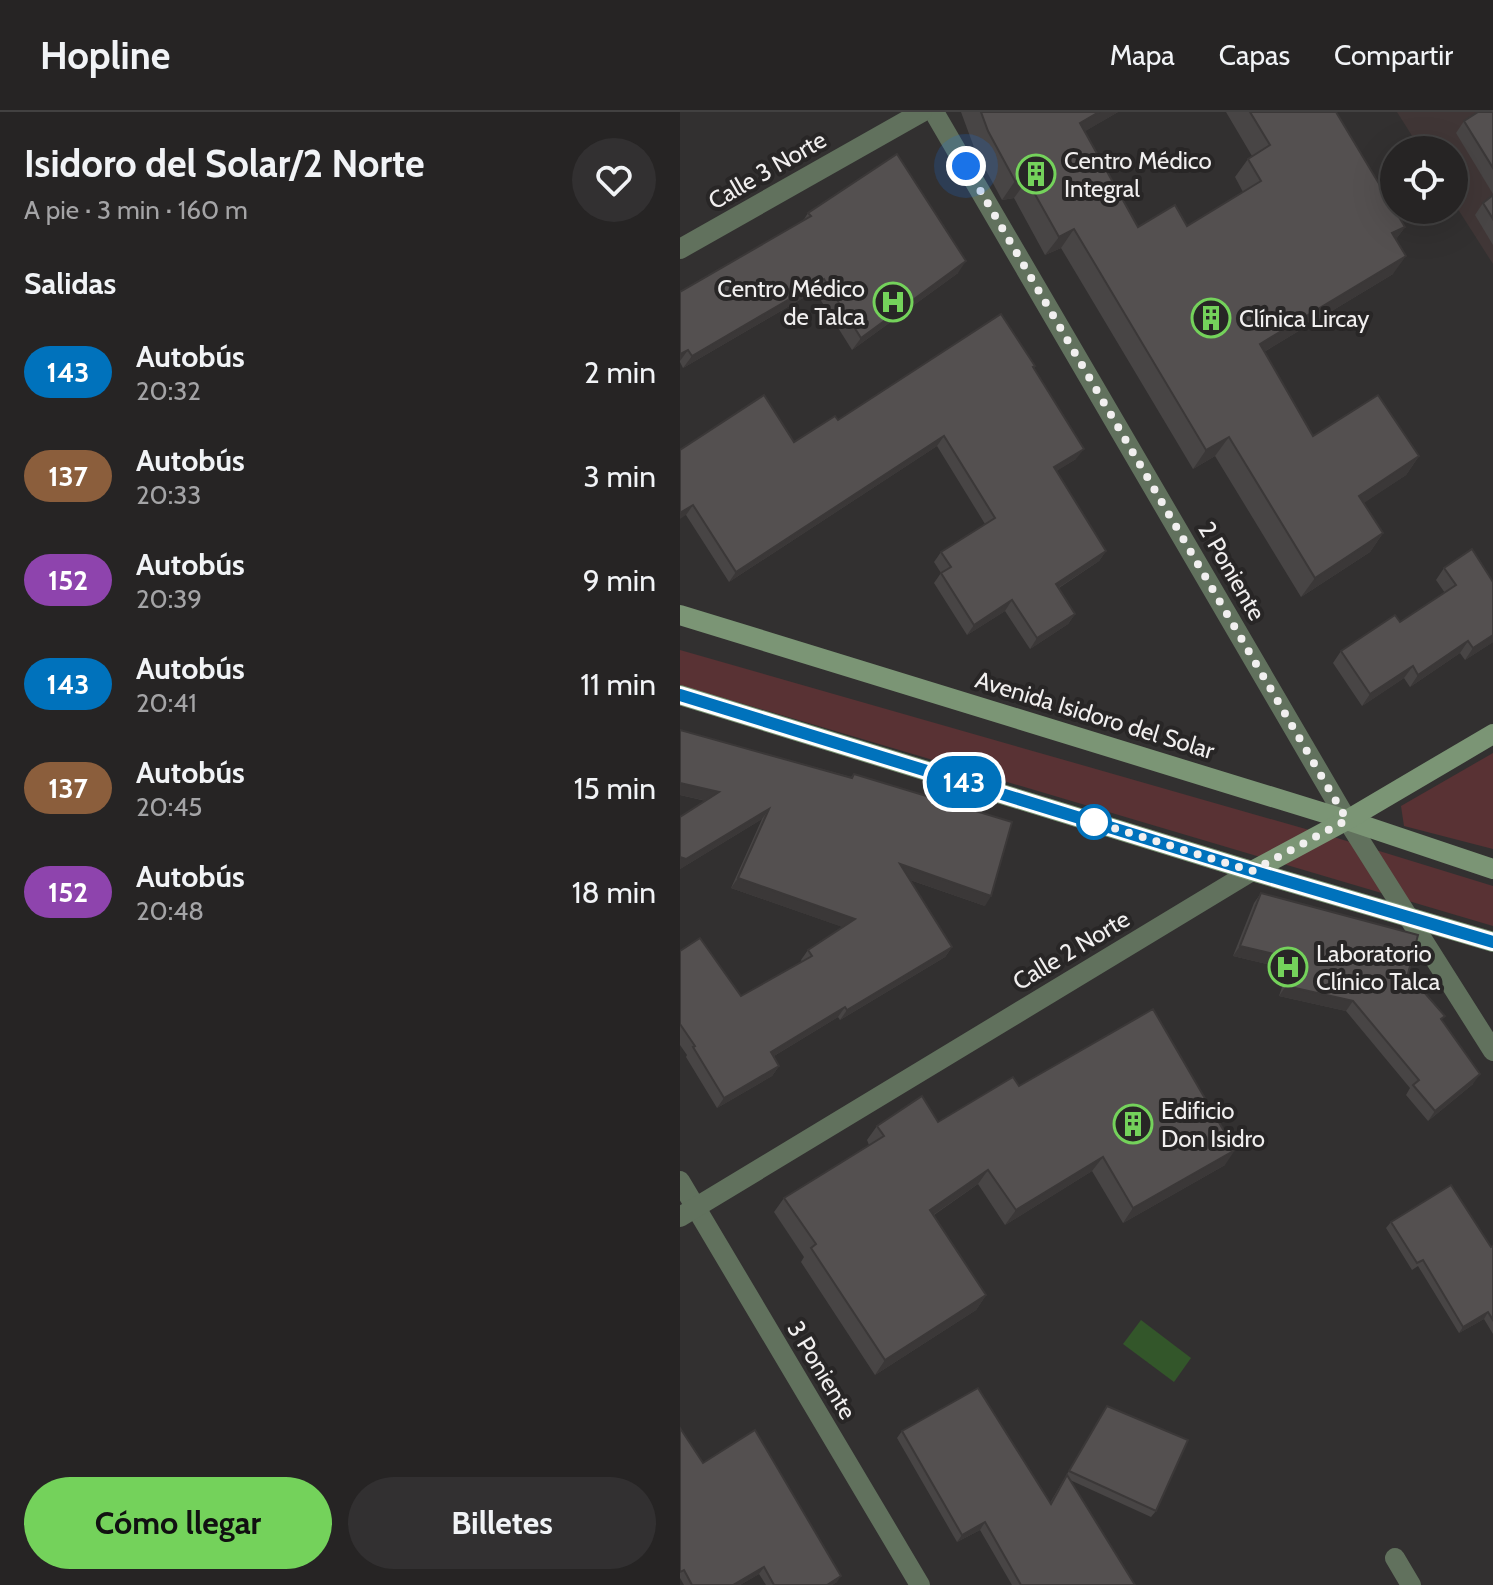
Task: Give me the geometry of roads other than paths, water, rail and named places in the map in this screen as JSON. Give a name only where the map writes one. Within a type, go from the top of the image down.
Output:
[{"type":"main road","name":"Avenida Isidoro del Solar","points":[[680,615],[1347,820],[1493,869]]},
{"type":"main road","points":[[680,695],[1493,942]]},
{"type":"main road","name":"Calle 2 Norte","points":[[1252,871],[1347,820],[1493,734]]},
{"type":"street","name":"Calle 3 Norte","points":[[680,249],[922,112]]},
{"type":"street","name":"2 Poniente","points":[[934,112],[1347,820],[1493,1051]]},
{"type":"street","name":"Calle 2 Norte","points":[[688,1212],[1252,871]]},
{"type":"street","name":"3 Poniente","points":[[680,1181],[688,1212],[920,1585]]},
{"type":"street","points":[[1395,1558],[1411,1585]]},
{"type":"place","name":"Centro Médico Integral","points":[[1036,174]]},
{"type":"place","name":"Centro Médico de Talca","points":[[893,302]]},
{"type":"place","name":"Clínica Lircay","points":[[1211,318]]},
{"type":"place","name":"Laboratorio Clínico Talca","points":[[1288,967]]},
{"type":"place","name":"Edificio Don Isidro","points":[[1133,1124]]}]
